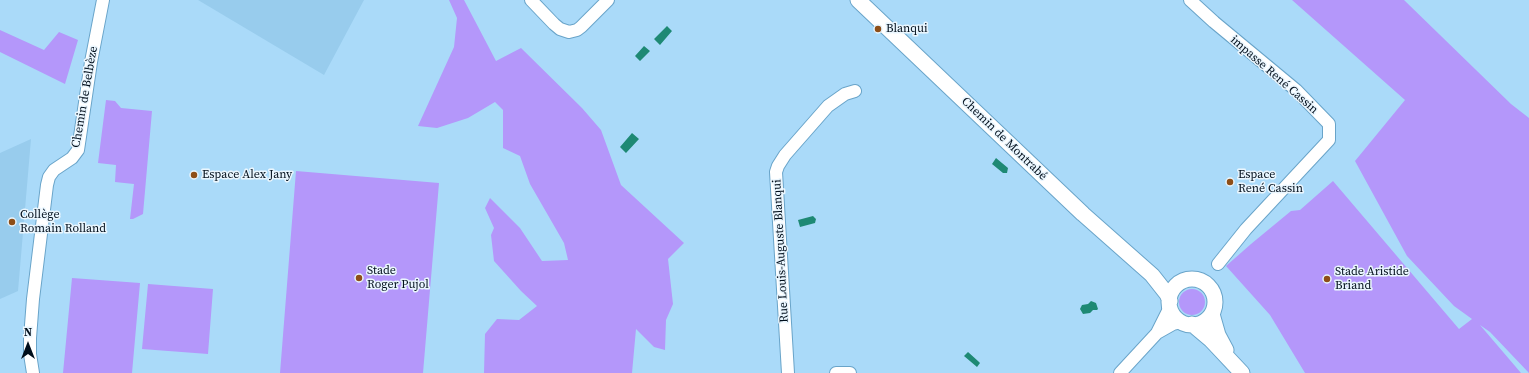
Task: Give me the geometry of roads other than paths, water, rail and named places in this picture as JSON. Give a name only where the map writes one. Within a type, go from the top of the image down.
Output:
[{"type":"street","name":"Chemin de Belbèze","points":[[33,373],[30,338],[33,299],[47,185],[49,177],[54,170],[72,158],[78,150],[91,62],[103,0]]},
{"type":"street","points":[[532,0],[554,24],[560,29],[569,32],[577,30],[581,27],[608,0]]},
{"type":"street","name":"Chemin de Montrabé","points":[[858,0],[1083,214],[1152,275],[1167,294],[1170,304]]},
{"type":"street","name":"impasse René Cassin","points":[[1190,0],[1214,22],[1296,90],[1329,124],[1330,140],[1246,229],[1218,264]]},
{"type":"street","name":"Rue Louis-Auguste Blanqui","points":[[788,373],[776,172],[784,155],[828,106],[841,97],[855,91]]},
{"type":"street","name":"Chemin de Montrabé","points":[[1152,275],[1165,279],[1183,281]]},
{"type":"street","points":[[1120,373],[1157,332],[1170,304],[1174,289],[1183,281],[1197,279],[1209,286],[1214,293],[1215,301],[1212,314],[1218,335],[1238,368]]},
{"type":"street","points":[[1170,304],[1174,316],[1187,323],[1211,340],[1238,368]]},
{"type":"street","points":[[1157,332],[1173,324],[1203,322],[1212,314]]},
{"type":"street","points":[[836,373],[850,373]]},
{"type":"place","name":"Blanqui","points":[[878,29]]},
{"type":"place","name":"Espace Alex Jany","points":[[194,175]]},
{"type":"place","name":"Espace René Cassin","points":[[1230,182]]},
{"type":"place","name":"Collège Romain Rolland","points":[[12,222]]},
{"type":"place","name":"Stade Roger Pujol","points":[[359,278]]},
{"type":"place","name":"Stade Aristide Briand","points":[[1327,279]]}]
